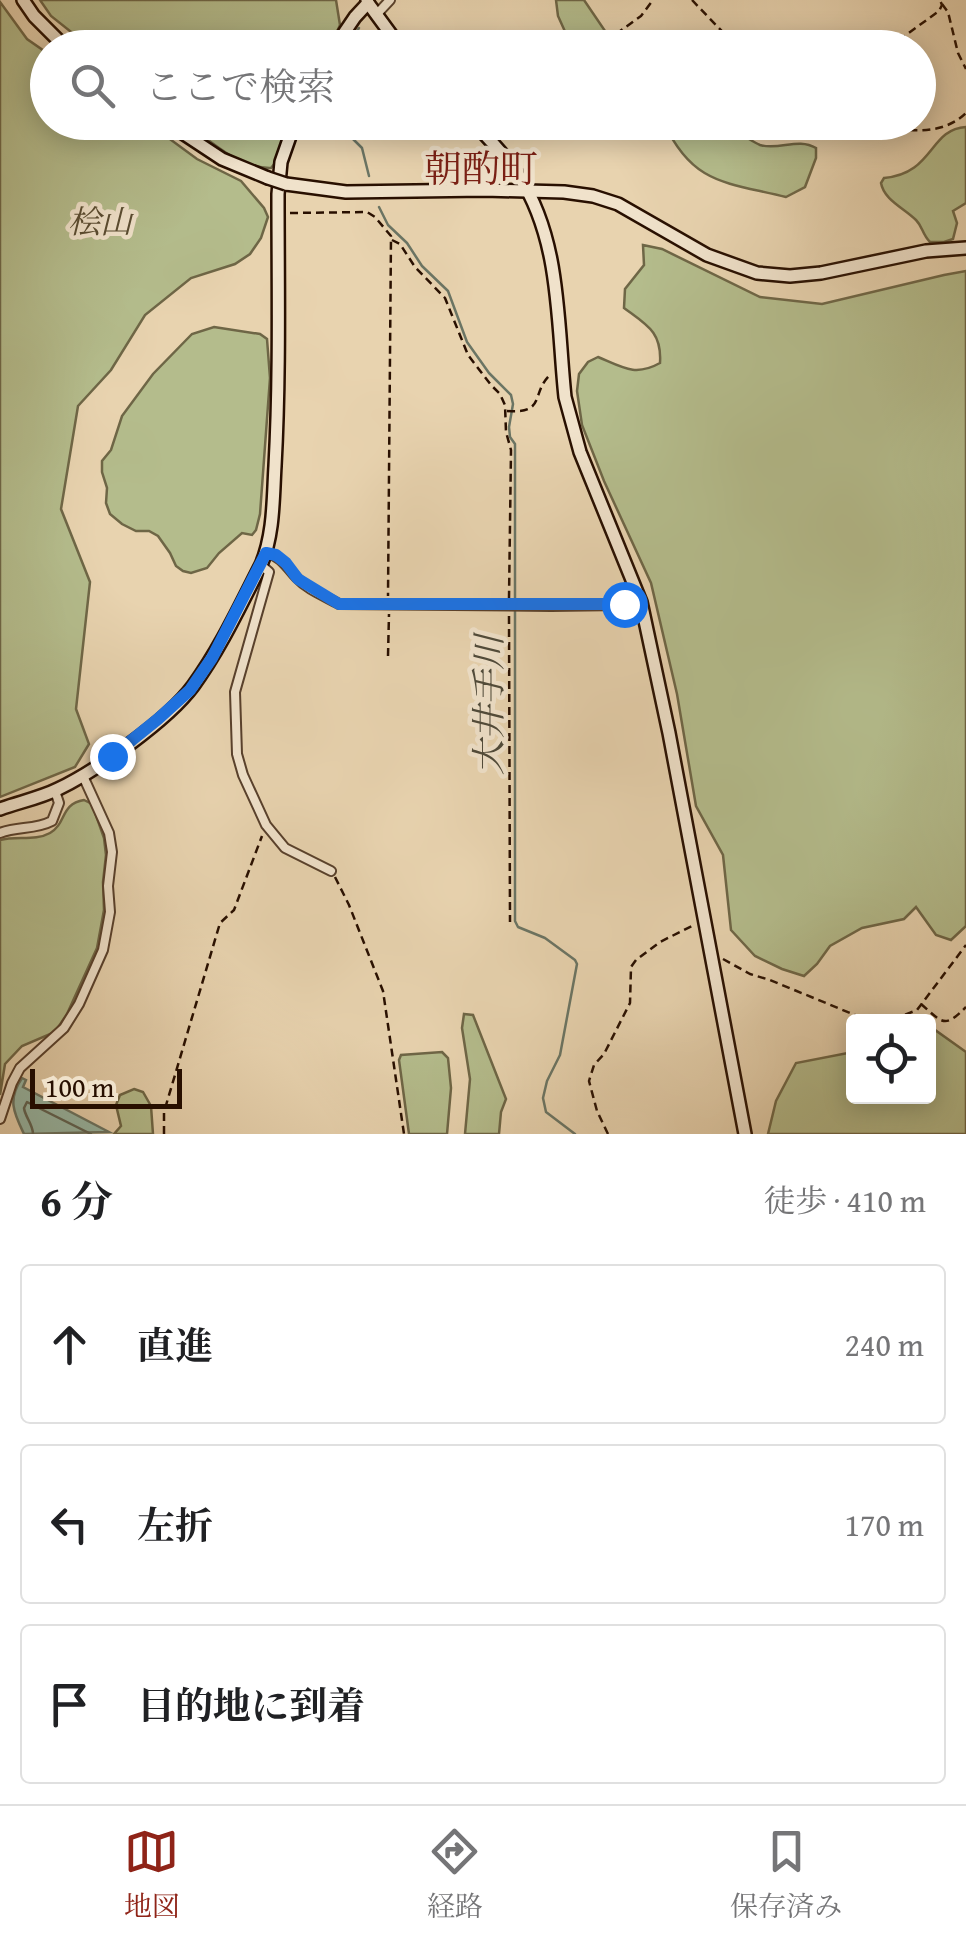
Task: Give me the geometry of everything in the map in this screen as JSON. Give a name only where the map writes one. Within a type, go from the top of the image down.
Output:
[{"type":"street","points":[[22,0],[48,30]]},
{"type":"street","points":[[376,15],[390,0]]},
{"type":"street","points":[[346,30],[368,2],[387,30]]},
{"type":"street","points":[[193,140],[222,159],[286,184],[346,192],[528,191],[593,196],[618,204],[708,256],[756,273],[822,273],[926,250],[966,248]]},
{"type":"street","points":[[0,809],[83,776],[143,732],[190,690],[212,658],[264,559],[272,521],[278,405],[278,213],[281,162],[288,140]]},
{"type":"street","points":[[489,140],[528,191],[550,248],[565,396],[573,433],[641,602],[746,1134]]},
{"type":"street","points":[[264,559],[276,555],[298,579],[339,604],[388,607],[641,602]]},
{"type":"street","points":[[264,559],[269,572],[235,692],[237,754],[266,825],[284,848],[331,870]]},
{"type":"street","points":[[0,1118],[20,1068],[64,1028],[103,950],[110,912],[112,852],[109,833],[83,776]]},
{"type":"street","points":[[0,833],[40,828],[52,821],[59,803],[55,790]]},
{"type":"path","points":[[622,30],[641,16],[653,0]]},
{"type":"path","points":[[692,0],[721,30]]},
{"type":"path","points":[[913,30],[939,11],[940,1]]},
{"type":"path","points":[[940,1],[948,12],[966,70]]},
{"type":"path","points":[[936,130],[950,126],[966,114]]},
{"type":"path","points":[[278,213],[367,212],[392,240],[388,656]]},
{"type":"path","points":[[392,240],[400,244],[415,267],[445,298],[468,355],[500,394],[507,411],[513,605],[510,922]]},
{"type":"path","points":[[507,411],[534,406],[546,376],[553,373]]},
{"type":"path","points":[[164,1134],[164,1112],[220,923],[234,910],[266,825]]},
{"type":"path","points":[[331,870],[383,990],[404,1134]]},
{"type":"path","points":[[608,1134],[596,1111],[589,1081],[594,1065],[604,1054],[630,1003],[631,967],[660,942],[704,920]]},
{"type":"path","points":[[712,958],[720,957],[750,974],[855,1015],[878,1020],[917,1010],[966,946]]},
{"type":"path","points":[[921,1004],[947,1022],[966,1007]]},
{"type":"green space","points":[[40,0],[336,0],[340,25],[338,30],[69,30],[51,16]]},
{"type":"green space","points":[[556,0],[584,0],[604,30],[564,30]]},
{"type":"green space","name":"桧山","points":[[0,2],[30,41],[30,140],[171,140],[197,159],[241,181],[268,217],[250,254],[235,264],[191,278],[145,315],[111,370],[78,406],[61,509],[90,582],[76,709],[89,744],[75,767],[0,797]]},
{"type":"green space","points":[[966,127],[966,203],[953,211],[957,223],[953,239],[930,242],[918,223],[890,199],[881,183],[884,178],[913,169],[945,135]]},
{"type":"green space","points":[[208,140],[285,140],[271,168],[248,164]]},
{"type":"green space","points":[[673,140],[751,140],[760,145],[809,145],[816,148],[816,158],[805,187],[786,197],[713,178],[687,159]]},
{"type":"green space","points":[[643,245],[662,249],[760,297],[822,304],[966,271],[966,926],[951,940],[936,935],[916,907],[904,919],[862,928],[830,946],[804,976],[755,956],[731,930],[723,855],[696,806],[677,694],[651,583],[582,425],[577,391],[579,374],[598,357],[636,370],[660,363],[656,336],[624,308],[625,289],[644,265]]},
{"type":"green space","points":[[214,327],[260,334],[267,339],[270,378],[260,514],[252,535],[242,533],[207,568],[191,573],[176,566],[158,536],[136,531],[110,514],[102,461],[111,450],[122,416],[153,374],[192,334]]},
{"type":"green space","points":[[84,800],[92,804],[106,855],[104,910],[97,948],[55,1032],[22,1046],[5,1064],[0,1095],[0,840],[50,833],[71,805]]},
{"type":"green space","points":[[464,1014],[473,1015],[506,1099],[499,1134],[465,1134],[470,1079],[462,1028]]},
{"type":"green space","points":[[936,1031],[966,1052],[966,1134],[768,1134],[776,1101],[796,1063],[846,1053],[846,1104],[936,1104]]},
{"type":"green space","points":[[442,1052],[448,1058],[451,1088],[447,1134],[409,1134],[401,1055]]},
{"type":"green space","points":[[134,1089],[143,1092],[151,1106],[153,1134],[114,1134],[121,1126],[116,1105],[120,1095]]},
{"type":"water","points":[[22,1078],[26,1080],[23,1087],[109,1132],[24,1134],[14,1106]]},
{"type":"waterway","name":"大井手川","points":[[354,140],[362,148],[369,176]]},
{"type":"waterway","name":"大井手川","points":[[379,207],[388,225],[448,291],[467,342],[511,395],[513,404],[509,427],[515,444],[515,921],[518,927],[545,938],[577,964],[560,1055],[543,1098],[546,1112],[575,1134]]},
{"type":"district","name":"朝酌町","points":[[481,169]]},
{"type":"route","points":[[112,756],[190,690],[212,658],[266,553],[276,555],[298,579],[339,604],[624,604]]}]
